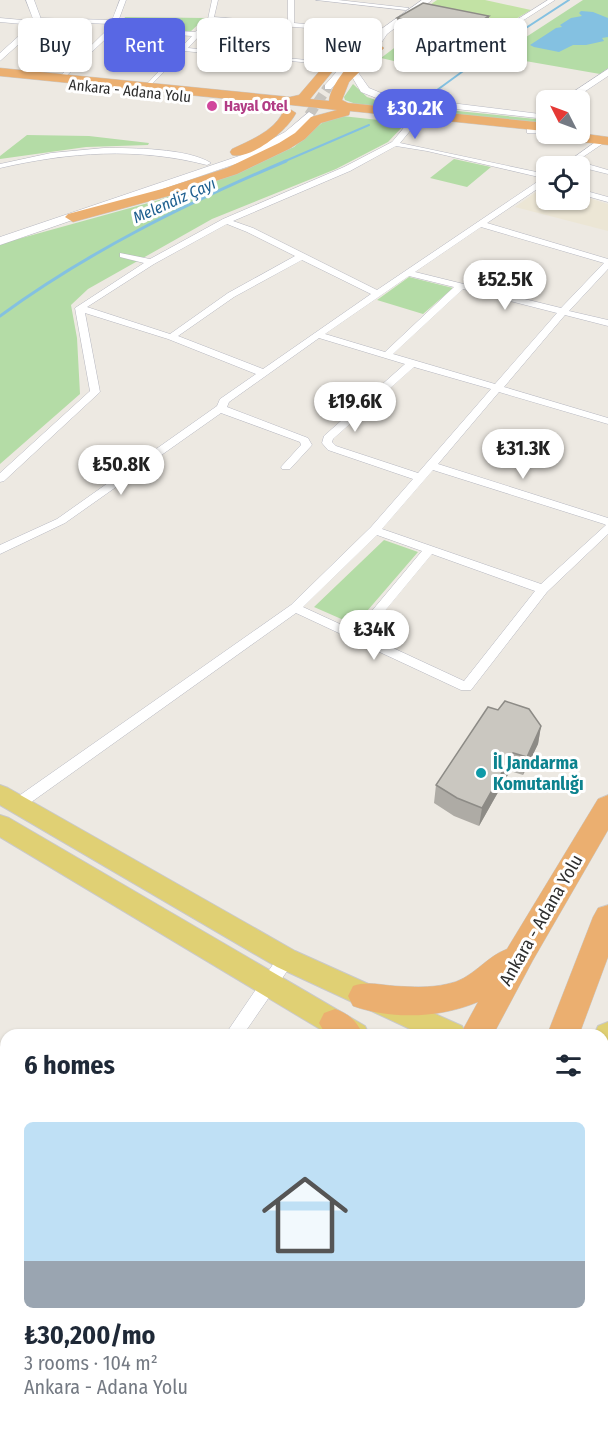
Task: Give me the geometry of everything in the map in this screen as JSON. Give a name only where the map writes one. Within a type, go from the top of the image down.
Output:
[{"type":"highway","points":[[382,33],[389,38],[382,46]]},
{"type":"highway","name":"Ankara - Adana Yolu","points":[[0,72],[291,101],[415,120],[536,132]]},
{"type":"highway","points":[[324,89],[330,72]]},
{"type":"highway","points":[[291,101],[324,89],[349,72]]},
{"type":"highway","name":"Ankara - Adana Yolu","points":[[0,79],[273,105],[536,119]]},
{"type":"highway","points":[[324,89],[345,110]]},
{"type":"highway","points":[[101,199],[235,152],[271,132],[289,117],[285,110],[273,105]]},
{"type":"highway","points":[[73,217],[167,192],[232,171],[284,146],[300,136],[316,120],[345,110]]},
{"type":"highway","points":[[590,134],[607,138]]},
{"type":"highway","name":"Ankara - Adana Yolu","points":[[590,137],[607,138]]},
{"type":"highway","name":"Ankara - Adana Yolu","points":[[479,1029],[522,951],[608,806]]},
{"type":"highway","points":[[565,1029],[608,917]]},
{"type":"highway","points":[[364,996],[407,1002],[433,1002],[458,995],[479,986],[522,951]]},
{"type":"main road","points":[[21,0],[25,10],[23,18]]},
{"type":"main road","points":[[30,0],[37,18]]},
{"type":"main road","points":[[382,28],[418,0]]},
{"type":"main road","points":[[382,29],[428,0]]},
{"type":"main road","points":[[0,47],[12,37],[18,28]]},
{"type":"main road","points":[[0,58],[18,42]]},
{"type":"main road","points":[[324,89],[340,72]]},
{"type":"main road","points":[[353,72],[365,90],[384,98],[536,118]]},
{"type":"main road","points":[[581,90],[607,73]]},
{"type":"main road","points":[[0,232],[241,155],[284,133],[305,115],[289,134],[246,157],[0,242]]},
{"type":"main road","points":[[590,136],[607,138]]},
{"type":"main road","points":[[9,799],[286,959],[438,1029]]},
{"type":"main road","points":[[0,825],[343,1029]]},
{"type":"street","points":[[117,18],[123,0]]},
{"type":"street","points":[[211,18],[215,0]]},
{"type":"street","points":[[291,0],[291,18]]},
{"type":"street","points":[[319,0],[406,8]]},
{"type":"street","points":[[524,18],[552,0]]},
{"type":"street","points":[[0,20],[18,22]]},
{"type":"street","points":[[185,33],[195,34]]},
{"type":"street","points":[[185,46],[195,34]]},
{"type":"street","points":[[61,78],[104,35]]},
{"type":"street","points":[[185,49],[304,60]]},
{"type":"street","points":[[147,87],[161,72]]},
{"type":"street","points":[[80,308],[151,262],[226,221],[347,169],[395,144],[415,120]]},
{"type":"street","points":[[580,156],[607,138]]},
{"type":"street","points":[[395,144],[427,149],[536,176]]},
{"type":"street","points":[[0,166],[60,154],[110,151],[151,151],[187,156],[207,163]]},
{"type":"street","points":[[590,168],[608,172]]},
{"type":"street","points":[[0,550],[62,521],[222,407],[224,401],[536,186]]},
{"type":"street","points":[[590,194],[608,200]]},
{"type":"street","points":[[226,221],[250,230],[377,294]]},
{"type":"street","points":[[9,799],[295,608],[375,530],[496,388],[608,263],[481,224]]},
{"type":"street","points":[[123,255],[151,262]]},
{"type":"street","points":[[171,338],[231,296],[302,256]]},
{"type":"street","points":[[408,273],[608,323]]},
{"type":"street","points":[[386,356],[461,286]]},
{"type":"street","points":[[80,308],[171,338],[264,373]]},
{"type":"street","points":[[0,478],[95,392],[80,308]]},
{"type":"street","points":[[318,335],[608,421]]},
{"type":"street","points":[[411,364],[328,438],[327,443],[332,448],[419,477]]},
{"type":"street","points":[[222,407],[235,415],[304,440],[308,445],[305,450],[286,467]]},
{"type":"street","points":[[429,465],[608,522]]},
{"type":"street","points":[[295,608],[466,687],[543,589],[608,528]]},
{"type":"street","points":[[375,530],[543,589]]},
{"type":"street","points":[[357,637],[430,549]]},
{"type":"street","points":[[237,1029],[286,959]]},
{"type":"shaded area","points":[[536,192],[536,210],[590,210],[590,198],[608,204],[608,231],[515,207]]},
{"type":"green space","points":[[437,0],[485,0],[531,10],[517,18],[479,18],[427,7]]},
{"type":"green space","points":[[583,0],[608,0],[608,68],[600,74],[527,61],[527,36]]},
{"type":"green space","points":[[125,17],[205,18],[197,18],[197,26],[189,33],[185,33],[185,18]]},
{"type":"green space","points":[[394,48],[394,61],[382,57]]},
{"type":"green space","points":[[353,84],[367,97],[388,104],[536,119],[536,123],[356,104],[345,100],[344,97]]},
{"type":"green space","points":[[342,116],[406,123],[388,142],[336,169],[212,219],[88,289],[71,305],[77,338],[80,394],[0,464],[0,244],[159,200],[226,176],[294,147],[323,122]]},
{"type":"green space","points":[[27,135],[89,136],[149,143],[148,145],[86,147],[0,159],[0,156]]},
{"type":"green space","points":[[454,159],[491,167],[467,187],[430,178]]},
{"type":"green space","points":[[409,277],[453,288],[423,314],[377,300]]},
{"type":"green space","points":[[384,540],[418,552],[355,625],[314,607]]},
{"type":"water","points":[[581,11],[593,12],[608,18],[608,37],[602,38],[604,41],[573,45],[559,52],[530,45],[556,28],[562,27],[560,25],[571,18],[582,16],[579,13]]},
{"type":"building","points":[[423,3],[489,16],[486,18],[397,18]]},
{"type":"building","name":"İl Jandarma Komutanlığı","points":[[505,701],[529,709],[541,726],[527,757],[513,753],[482,808],[457,798],[436,785],[488,707],[498,710]]},
{"type":"waterway","name":"Melendiz Çayı","points":[[433,93],[492,50],[569,0]]},
{"type":"waterway","name":"Melendiz Çayı","points":[[283,162],[369,125]]},
{"type":"waterway","name":"Melendiz Çayı","points":[[0,316],[68,270],[138,230],[286,161]]},
{"type":"tunnel","points":[[309,115],[328,87]]},
{"type":"place","name":"Hayal Otel","points":[[212,106]]},
{"type":"place","name":"İl Jandarma Komutanlığı","points":[[481,773]]}]
